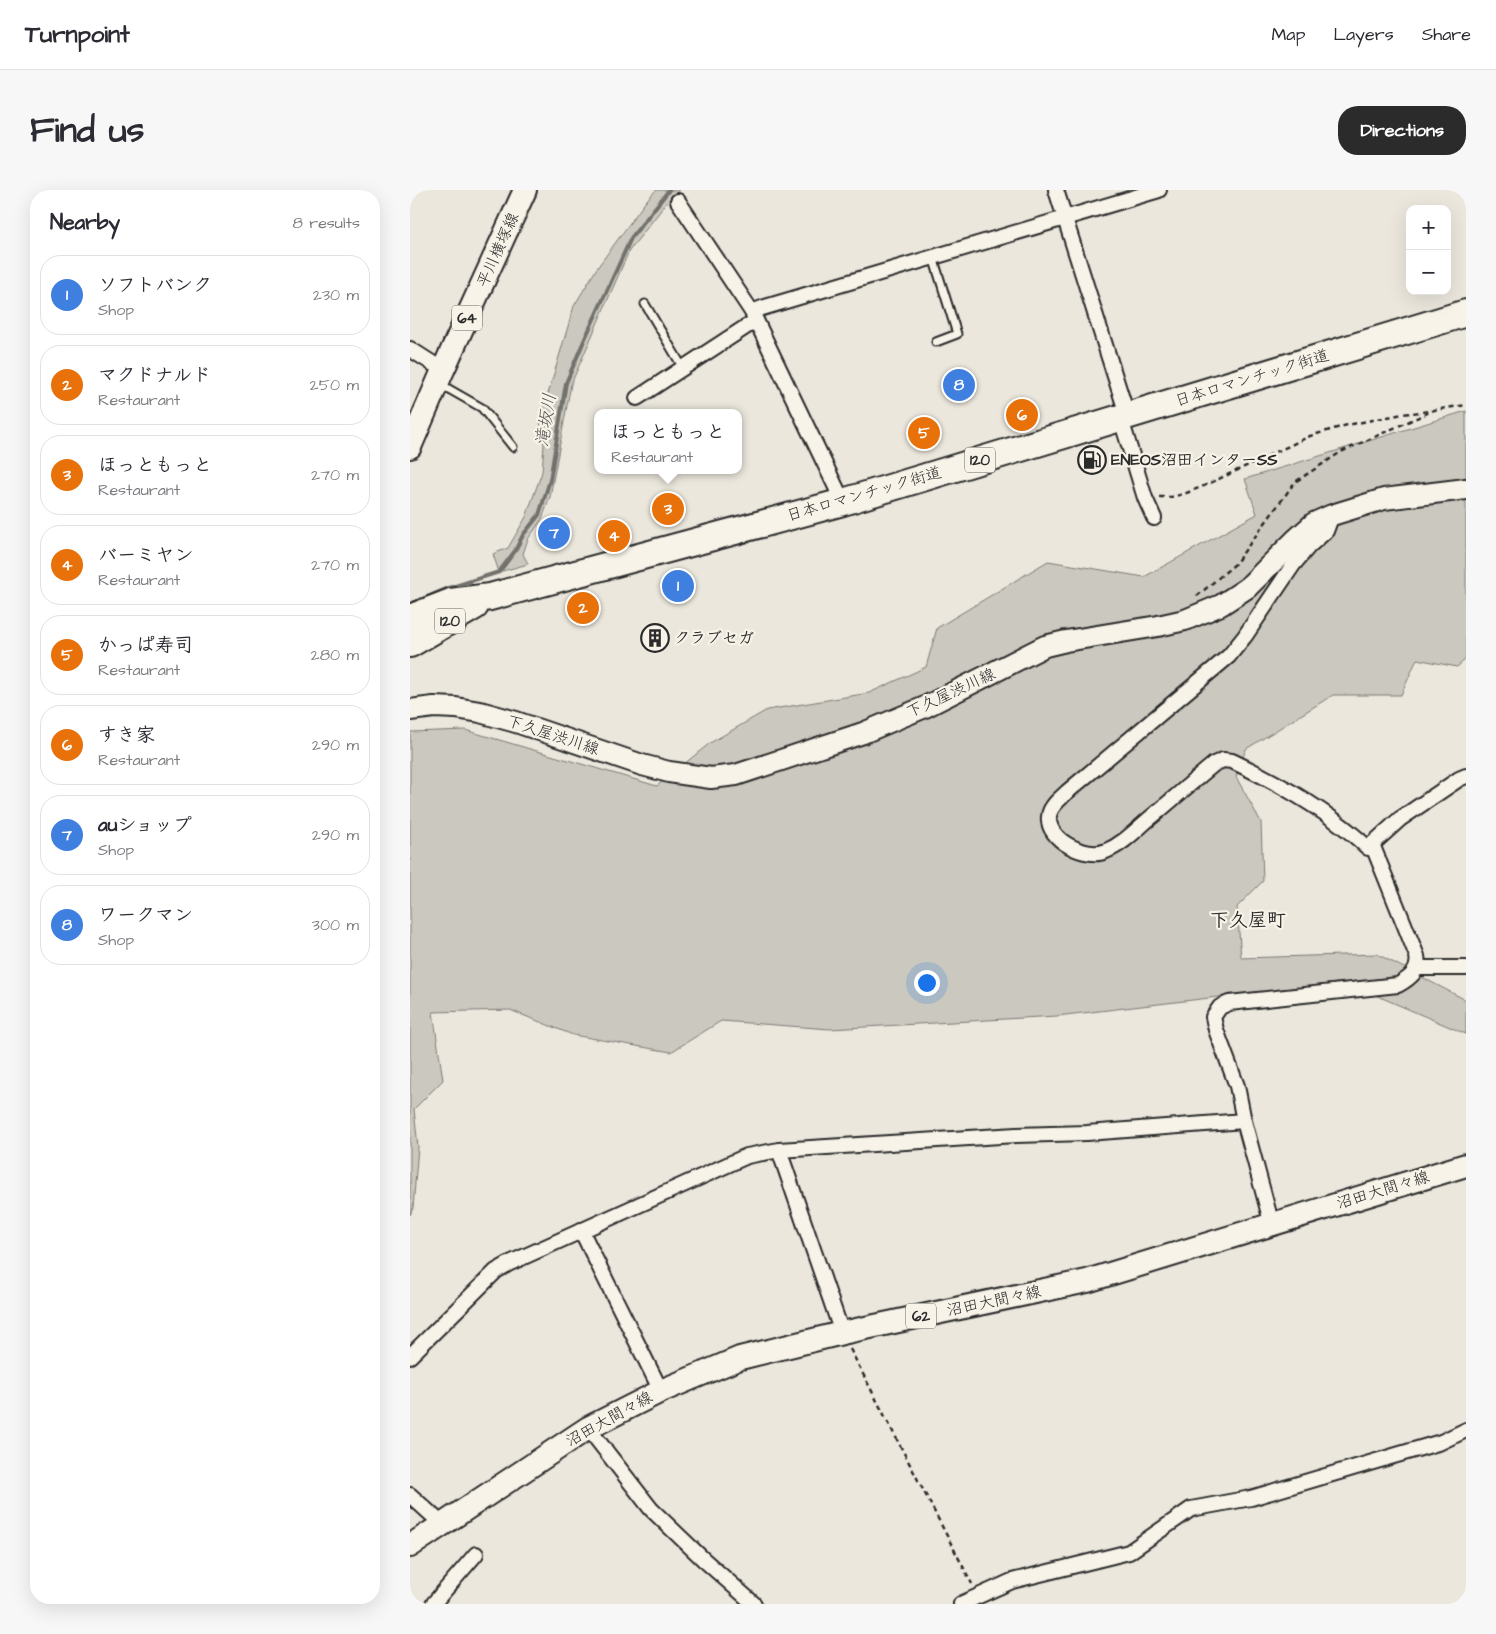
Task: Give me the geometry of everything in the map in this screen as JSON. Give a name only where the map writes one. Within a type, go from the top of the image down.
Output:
[{"type":"highway","name":"日本ロマンチック街道","points":[[410,618],[451,602],[490,596],[843,502],[1466,313]]},
{"type":"highway","name":"日本ロマンチック街道","points":[[410,644],[490,596]]},
{"type":"main road","name":"平川横塚線","points":[[410,447],[525,190]]},
{"type":"main road","name":"下久屋渋川線","points":[[410,710],[449,707],[480,712],[669,772],[711,778],[736,775],[863,733],[925,707],[1045,646],[1184,620],[1221,605],[1247,588],[1314,523],[1332,515],[1384,499],[1466,489]]},
{"type":"main road","name":"沼田大間々線","points":[[410,1546],[588,1428],[661,1391],[740,1358],[842,1333],[1087,1281],[1466,1164]]},
{"type":"street","points":[[1056,190],[1124,405],[1124,430],[1154,518]]},
{"type":"street","points":[[636,398],[683,368],[753,317],[762,308],[1158,190]]},
{"type":"street","points":[[678,201],[753,317],[843,502]]},
{"type":"street","points":[[410,349],[441,376]]},
{"type":"street","points":[[1332,515],[1326,532],[1309,546],[1293,565],[1245,636],[1229,656],[1067,792],[1052,808],[1048,817],[1050,827],[1055,836],[1077,850],[1093,854],[1106,852],[1124,841],[1214,764],[1223,760],[1232,761],[1295,794],[1349,829],[1368,848],[1400,819],[1466,776]]},
{"type":"street","points":[[1272,1225],[1244,1121],[1237,1086],[1213,1017],[1220,1007],[1228,1003],[1398,985],[1411,976],[1417,968],[1417,956],[1372,844]]},
{"type":"street","points":[[1417,968],[1466,968]]},
{"type":"street","points":[[410,1356],[496,1271],[581,1230],[747,1156],[779,1150],[1016,1135],[1087,1133],[1244,1121]]},
{"type":"street","points":[[779,1150],[842,1333]]},
{"type":"street","points":[[581,1230],[661,1391]]},
{"type":"street","points":[[588,1428],[651,1510],[702,1559],[754,1604]]},
{"type":"street","points":[[961,1604],[1012,1580],[1129,1552],[1191,1509],[1260,1495],[1442,1442],[1466,1430]]},
{"type":"street","points":[[410,1495],[443,1525]]},
{"type":"street","points":[[433,1604],[476,1554]]},
{"type":"lane","points":[[933,257],[957,334],[936,342]]},
{"type":"lane","points":[[645,304],[683,368]]},
{"type":"lane","points":[[441,376],[482,408],[513,447]]},
{"type":"path","points":[[1146,498],[1171,497],[1184,494],[1310,436],[1347,425],[1403,414],[1466,405]]},
{"type":"path","points":[[1194,598],[1235,564],[1295,482],[1341,452],[1434,410]]},
{"type":"path","points":[[842,1333],[978,1596]]},
{"type":"shaded area","points":[[656,190],[680,190],[672,196],[629,251],[571,384],[550,497],[542,519],[528,539],[523,554],[528,564],[499,572],[493,554],[508,548],[526,517],[542,472],[544,444],[540,421],[574,306],[597,268]]},
{"type":"shaded area","points":[[1466,411],[1466,659],[1457,667],[1417,659],[1401,695],[1333,695],[1246,749],[1236,777],[1261,822],[1263,881],[1237,907],[1241,958],[1377,954],[1466,1000],[1466,1034],[1345,982],[1057,1016],[830,1029],[721,1021],[671,1052],[573,1035],[510,1010],[433,1012],[443,1080],[414,1109],[418,1147],[413,1208],[410,1215],[410,732],[465,730],[657,786],[710,743],[767,710],[869,693],[926,667],[937,628],[1048,561],[1144,577],[1257,514],[1245,479]]},
{"type":"waterway","name":"滝坂川","points":[[410,604],[446,589],[499,572],[515,551],[523,535],[539,515],[550,480],[566,383],[631,238],[669,190]]},
{"type":"place","name":"ワークマン","points":[[959,385]]},
{"type":"place","name":"すき家","points":[[1022,415]]},
{"type":"place","name":"かっぱ寿司","points":[[924,433]]},
{"type":"place","name":"ENEOS沼田インターSS","points":[[1092,460]]},
{"type":"place","name":"ほっともっと","points":[[668,509]]},
{"type":"place","name":"auショップ","points":[[554,533]]},
{"type":"place","name":"バーミヤン","points":[[614,536]]},
{"type":"place","name":"ソフトバンク","points":[[678,586]]},
{"type":"place","name":"マクドナルド","points":[[583,608]]},
{"type":"place","name":"クラブセガ","points":[[655,638]]},
{"type":"district","name":"下久屋町","points":[[1248,920]]}]
